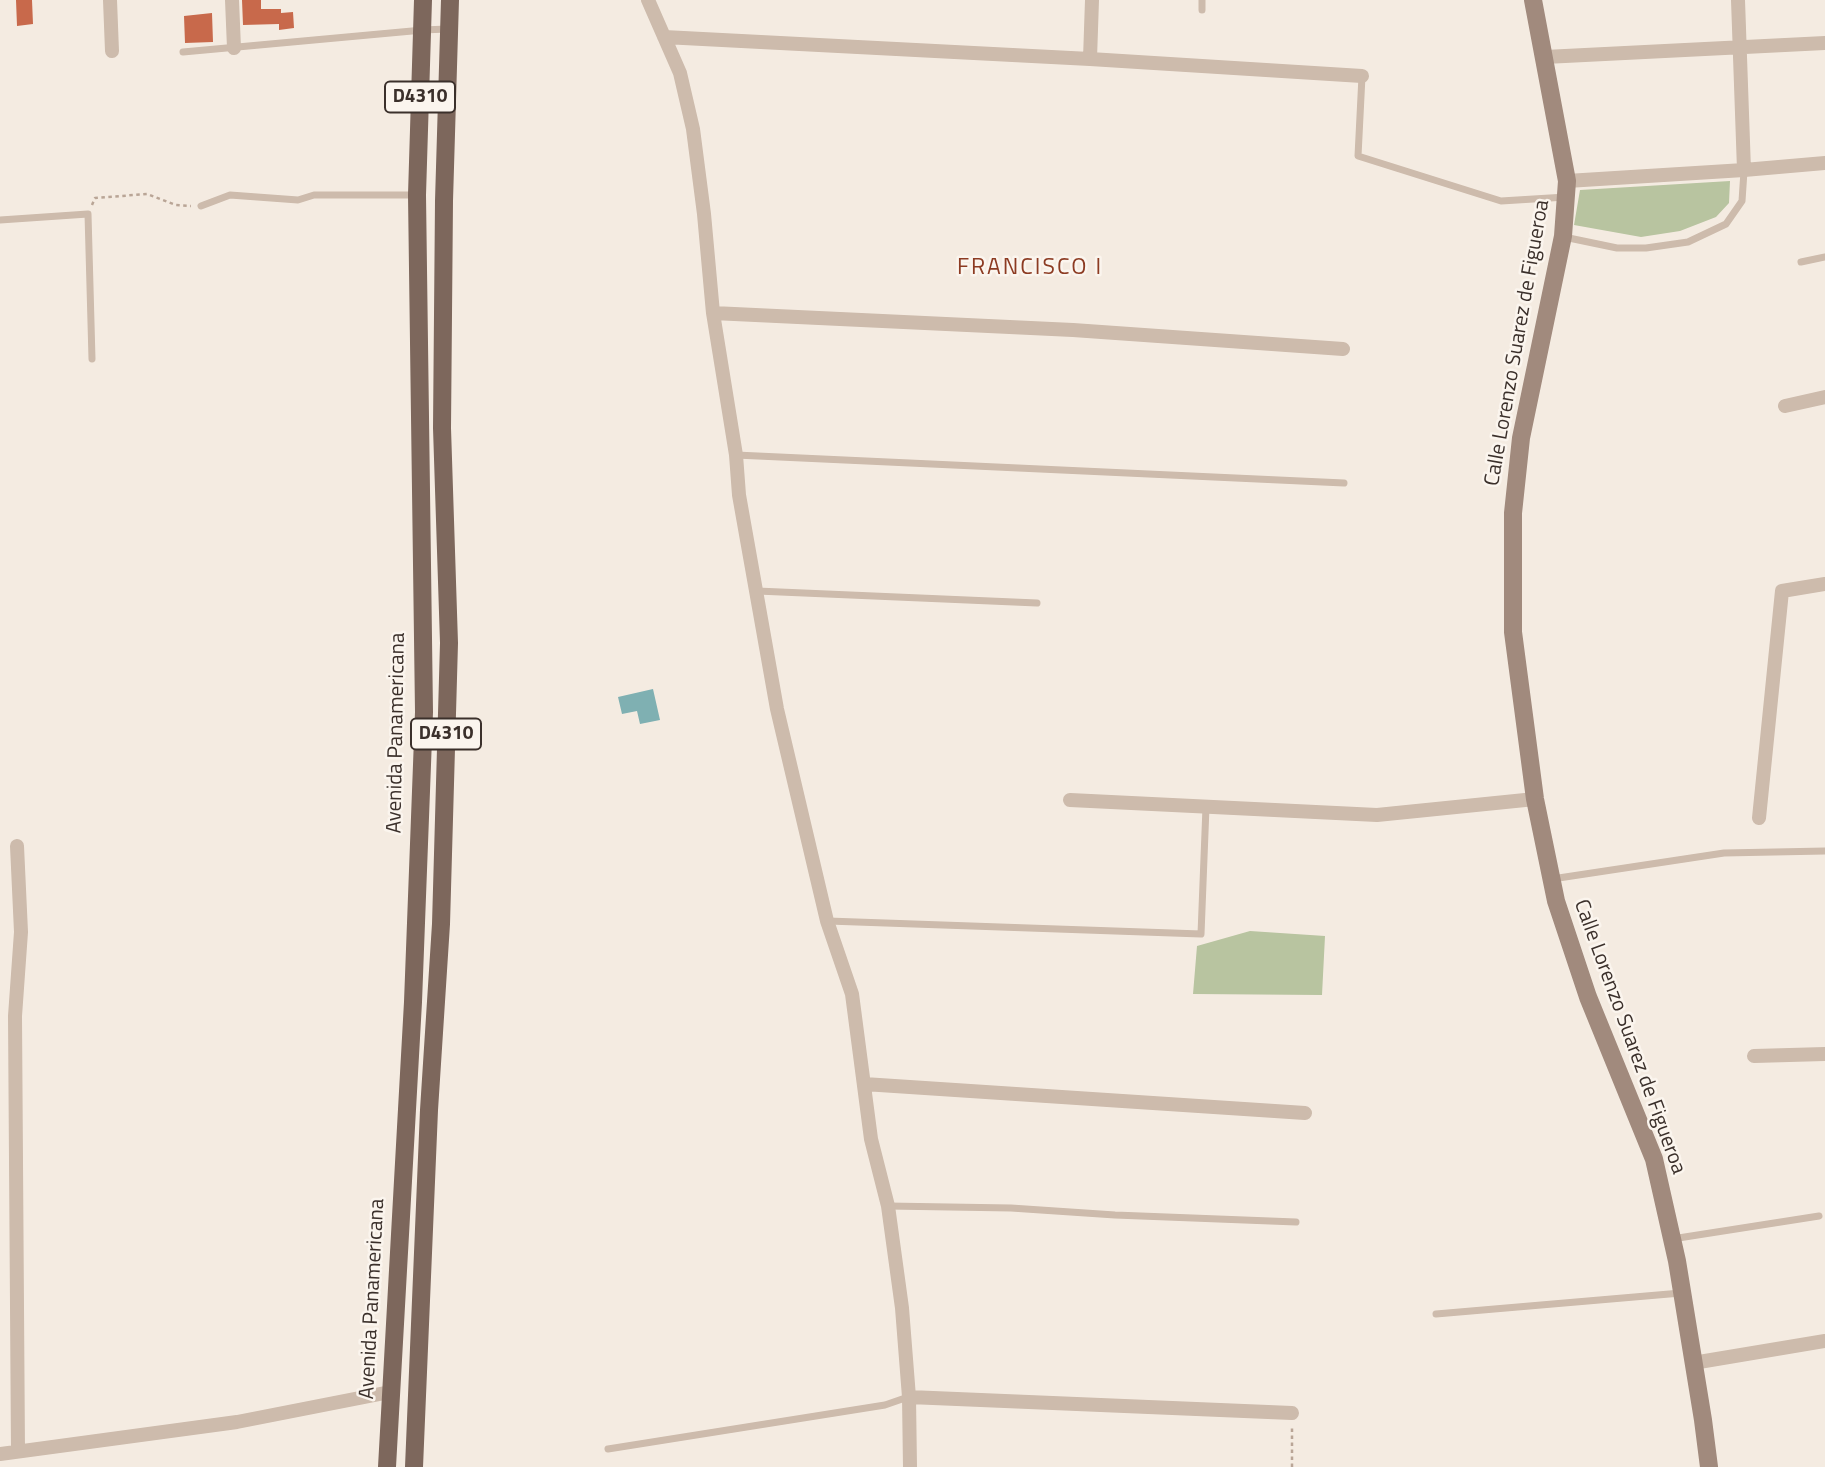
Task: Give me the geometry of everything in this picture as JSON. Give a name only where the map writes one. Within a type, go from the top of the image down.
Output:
[{"type":"main road","name":"Avenida Panamericana","points":[[387,1467],[412,1002],[424,712],[417,195],[423,0]]},
{"type":"main road","name":"D4310","points":[[414,1467],[429,1110],[441,924],[449,643],[442,428],[443,251],[450,0]]},
{"type":"main road","name":"Calle Lorenzo Suarez de Figueroa","points":[[1533,0],[1567,189],[1563,236],[1521,438],[1513,513],[1513,632],[1535,799],[1556,901],[1588,997],[1654,1159],[1677,1261],[1709,1467]]},
{"type":"main road","points":[[418,252],[443,251]]},
{"type":"main road","points":[[421,427],[442,428]]},
{"type":"main road","points":[[422,535],[445,535]]},
{"type":"main road","points":[[415,923],[441,924]]},
{"type":"main road","points":[[400,1218],[424,1219]]},
{"type":"street","points":[[110,0],[112,51]]},
{"type":"street","points":[[232,0],[234,48]]},
{"type":"street","points":[[648,0],[680,73],[694,129],[713,313],[736,454],[739,495],[777,709],[827,921],[852,993],[871,1139],[888,1206],[902,1308],[909,1397],[910,1467]]},
{"type":"street","points":[[1090,59],[1092,0]]},
{"type":"street","points":[[1738,0],[1744,170]]},
{"type":"street","points":[[664,37],[1362,76]]},
{"type":"street","points":[[1545,57],[1825,43]]},
{"type":"street","points":[[1567,189],[1825,163]]},
{"type":"street","points":[[713,313],[1073,330],[1343,349]]},
{"type":"street","points":[[1785,407],[1825,397]]},
{"type":"street","points":[[1759,818],[1782,591],[1825,584]]},
{"type":"street","points":[[1070,800],[1377,815],[1535,799]]},
{"type":"street","points":[[17,846],[21,932],[7,1017],[18,1451]]},
{"type":"street","points":[[1754,1056],[1825,1054]]},
{"type":"street","points":[[864,1084],[1306,1113]]},
{"type":"street","points":[[1693,1363],[1825,1341]]},
{"type":"street","points":[[0,1454],[237,1422],[390,1392]]},
{"type":"street","points":[[909,1397],[1292,1413]]},
{"type":"lane","points":[[1202,0],[1202,10]]},
{"type":"lane","points":[[183,52],[449,29]]},
{"type":"lane","points":[[1362,76],[1358,156],[1501,201],[1567,189]]},
{"type":"lane","points":[[1563,236],[1616,248],[1646,248],[1688,242],[1726,223],[1742,201],[1744,170]]},
{"type":"lane","points":[[201,206],[230,195],[298,200],[314,195],[417,195]]},
{"type":"lane","points":[[0,220],[88,214],[92,359]]},
{"type":"lane","points":[[1801,262],[1825,257]]},
{"type":"lane","points":[[736,454],[1344,483]]},
{"type":"lane","points":[[757,590],[1037,603]]},
{"type":"lane","points":[[827,921],[1201,934],[1206,807]]},
{"type":"lane","points":[[1551,879],[1724,853],[1825,852]]},
{"type":"lane","points":[[888,1206],[1010,1208],[1296,1222]]},
{"type":"lane","points":[[1671,1239],[1819,1216]]},
{"type":"lane","points":[[1436,1314],[1682,1293]]},
{"type":"lane","points":[[608,1449],[885,1405],[909,1397]]},
{"type":"path","points":[[88,214],[95,198],[147,194],[176,205],[201,206]]},
{"type":"path","points":[[1292,1413],[1292,1467]]},
{"type":"green space","points":[[1730,181],[1729,203],[1716,217],[1680,231],[1641,237],[1574,225],[1580,190]]},
{"type":"green space","points":[[1250,931],[1325,936],[1322,995],[1193,994],[1197,946]]},
{"type":"water","points":[[653,689],[660,720],[640,724],[637,711],[622,714],[618,697]]},
{"type":"building","points":[[16,0],[32,0],[33,24],[17,26]]},
{"type":"building","points":[[242,0],[261,0],[261,9],[281,9],[281,13],[293,12],[294,28],[279,30],[279,24],[243,25]]},
{"type":"building","points":[[212,13],[213,42],[185,43],[184,16]]},
{"type":"district","name":"FRANCISCO I","points":[[1030,268]]}]
